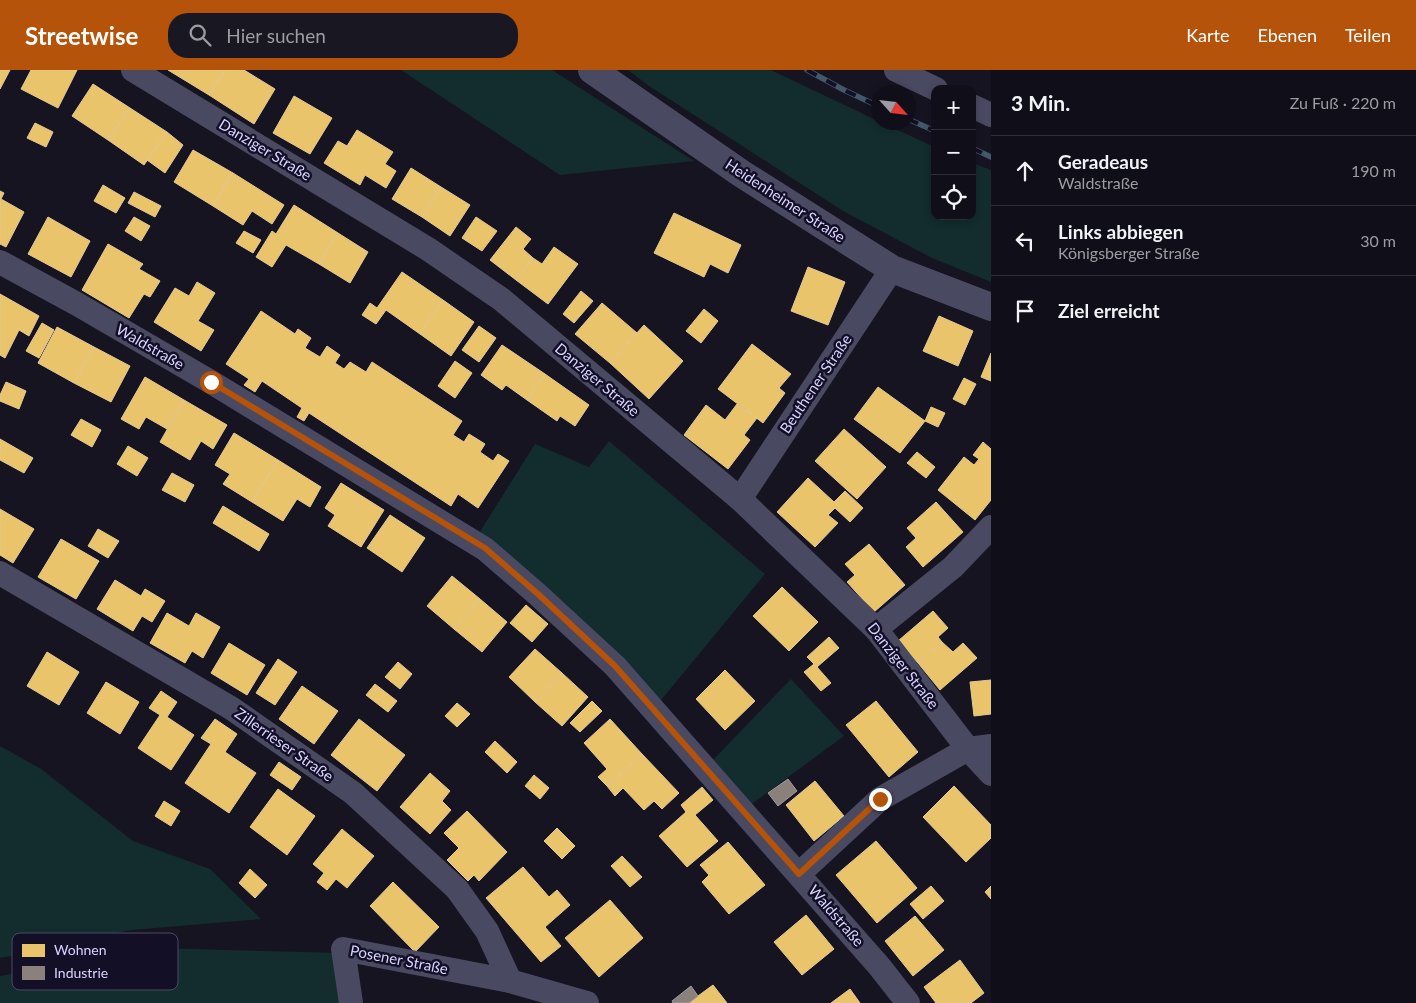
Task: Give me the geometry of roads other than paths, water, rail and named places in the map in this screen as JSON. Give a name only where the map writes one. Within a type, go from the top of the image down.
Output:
[{"type":"street","name":"Danziger Straße","points":[[133,70],[428,249],[501,299],[740,499],[876,629],[980,748],[991,774]]},
{"type":"street","name":"Heidenheimer Straße","points":[[592,70],[742,174],[892,269],[991,307]]},
{"type":"street","points":[[896,70],[931,87]]},
{"type":"street","points":[[976,108],[991,115]]},
{"type":"street","name":"Waldstraße","points":[[0,262],[78,304],[211,382],[485,548],[538,594],[615,666],[879,966],[908,1003]]},
{"type":"street","name":"Beuthener Straße","points":[[740,499],[892,269]]},
{"type":"street","points":[[876,629],[952,567],[991,527]]},
{"type":"street","name":"Zillerrieser Straße","points":[[0,572],[231,708],[352,793],[457,889],[487,931],[510,981]]},
{"type":"street","points":[[799,874],[880,799],[980,748]]},
{"type":"street","name":"Posener Straße","points":[[351,1003],[342,949],[510,981]]},
{"type":"street","points":[[510,981],[587,1003]]},
{"type":"railway","points":[[807,70],[871,103]]},
{"type":"railway","points":[[916,123],[933,130]]},
{"type":"railway","points":[[976,150],[991,157]]}]
